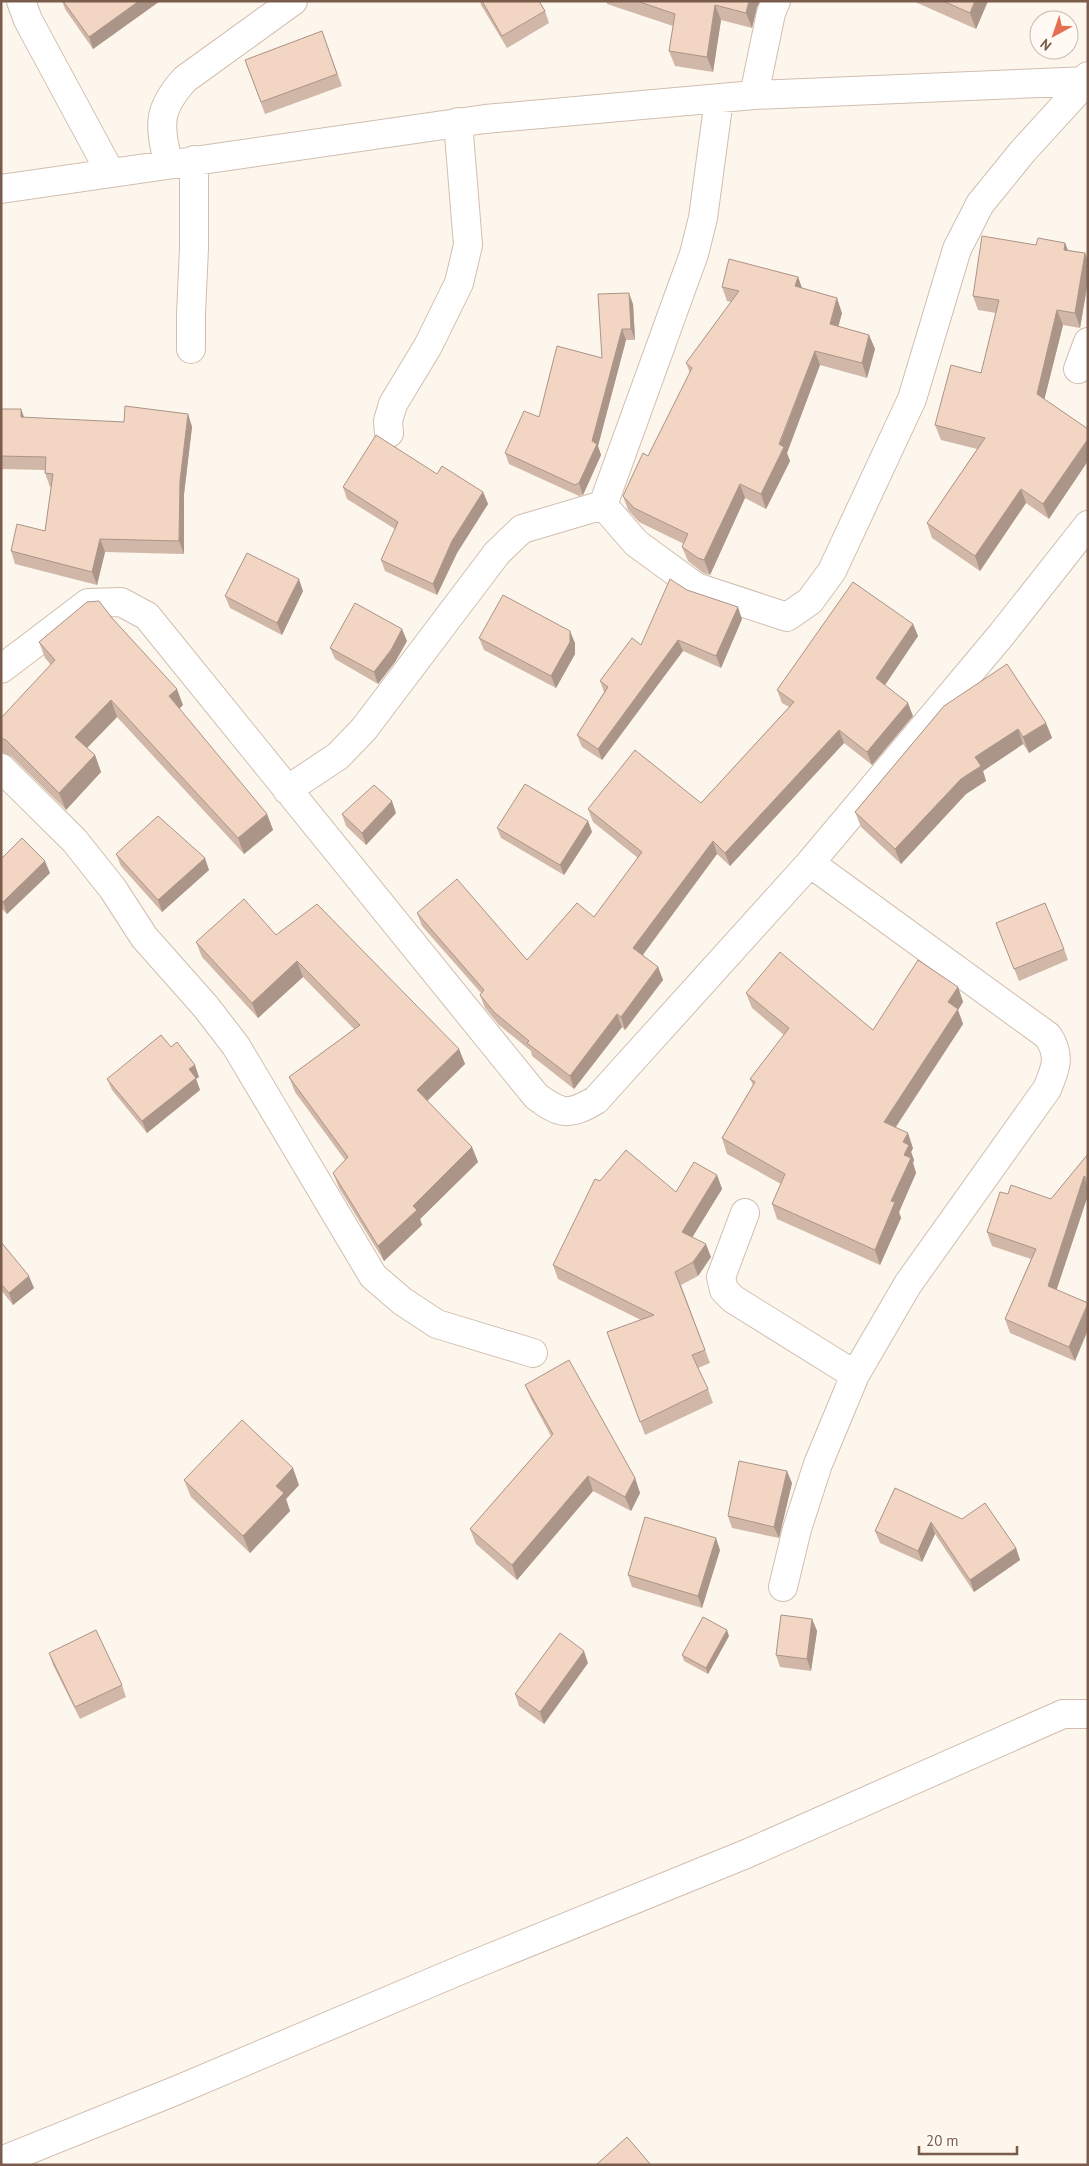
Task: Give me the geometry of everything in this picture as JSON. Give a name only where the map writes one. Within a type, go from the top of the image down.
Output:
[{"type":"street","points":[[21,1],[28,20],[110,172]]},
{"type":"street","points":[[168,163],[160,125],[170,95],[185,80],[293,1]]},
{"type":"street","points":[[754,95],[771,13],[776,1]]},
{"type":"street","points":[[1,189],[168,163],[458,122],[754,95],[1087,79]]},
{"type":"street","points":[[603,505],[636,543],[696,587],[788,617],[810,601],[832,571],[912,399],[957,249],[976,212],[1023,152],[1087,79]]},
{"type":"street","points":[[603,505],[694,254],[703,218],[719,99]]},
{"type":"street","points":[[389,433],[388,420],[393,404],[428,346],[459,283],[468,245],[458,122]]},
{"type":"street","points":[[191,349],[194,160]]},
{"type":"street","points":[[1078,369],[1088,342]]},
{"type":"street","points":[[288,790],[338,756],[364,729],[497,553],[522,529],[603,505]]},
{"type":"street","points":[[1,669],[88,603],[120,602],[147,616],[536,1096],[554,1110],[578,1110],[596,1100],[810,864],[1002,634],[1088,525]]},
{"type":"street","points":[[1,768],[74,840],[113,889],[144,937],[206,1007],[236,1046],[374,1276],[402,1301],[437,1324],[533,1353]]},
{"type":"street","points":[[783,1587],[797,1529],[818,1464],[855,1375],[908,1284],[1047,1089],[1054,1072],[1056,1048],[1048,1036],[810,864]]},
{"type":"street","points":[[745,1213],[721,1277],[724,1290],[733,1299],[855,1375]]},
{"type":"street","points":[[1,2161],[175,2091],[463,1969],[746,1854],[1063,1714],[1088,1714]]},
{"type":"building","points":[[63,1],[139,1],[89,37]]},
{"type":"building","points":[[482,1],[539,1],[545,11],[502,36]]},
{"type":"building","points":[[637,1],[749,1],[746,13],[715,5],[707,57],[669,51],[675,14]]},
{"type":"building","points":[[943,1],[975,1],[970,13]]},
{"type":"building","points":[[322,31],[337,74],[261,102],[245,60]]},
{"type":"building","points":[[982,236],[1036,245],[1038,238],[1065,243],[1064,250],[1085,253],[1075,313],[1057,310],[1037,394],[1088,429],[1088,439],[1043,504],[1021,489],[975,556],[927,523],[985,438],[935,425],[951,365],[981,373],[999,300],[973,296]]},
{"type":"building","points":[[729,259],[798,277],[795,286],[837,298],[830,324],[869,335],[862,363],[815,351],[779,444],[784,447],[761,494],[740,484],[704,560],[682,547],[688,534],[634,508],[623,496],[643,453],[648,456],[692,368],[686,363],[739,291],[722,287]]},
{"type":"building","points":[[629,293],[631,329],[622,329],[592,441],[597,444],[579,483],[575,485],[505,453],[524,411],[539,417],[557,346],[602,358],[598,294]]},
{"type":"building","points":[[125,406],[188,414],[180,481],[179,541],[100,539],[92,572],[11,551],[17,524],[45,531],[53,474],[45,473],[46,457],[1,456],[1,409],[21,409],[21,417],[124,422]]},
{"type":"building","points":[[376,435],[437,474],[442,466],[483,492],[452,541],[433,584],[381,560],[398,522],[343,487]]},
{"type":"building","points":[[247,553],[299,579],[277,623],[225,596]]},
{"type":"building","points":[[670,579],[687,590],[738,607],[716,656],[678,640],[598,749],[577,735],[608,687],[600,681],[632,638],[641,645]]},
{"type":"building","points":[[853,582],[913,624],[876,678],[908,703],[867,752],[839,730],[725,853],[713,841],[633,948],[658,967],[621,1017],[617,1014],[570,1076],[527,1043],[529,1041],[494,1012],[480,995],[484,990],[417,913],[457,879],[527,960],[577,903],[594,917],[642,852],[588,809],[635,750],[701,803],[794,702],[777,690]]},
{"type":"building","points":[[503,595],[570,631],[570,642],[551,676],[479,638]]},
{"type":"building","points":[[99,601],[112,618],[177,689],[169,696],[267,814],[238,838],[111,700],[75,737],[95,755],[59,793],[6,740],[1,738],[1,718],[55,660],[39,642],[87,602]]},
{"type":"building","points":[[355,603],[402,629],[391,650],[374,672],[330,648]]},
{"type":"building","points":[[1007,664],[1046,723],[1023,737],[1018,729],[975,757],[981,766],[961,779],[895,849],[855,812],[944,706]]},
{"type":"building","points":[[525,784],[588,821],[560,865],[497,828]]},
{"type":"building","points":[[374,785],[392,801],[362,833],[342,814]]},
{"type":"building","points":[[158,816],[205,858],[158,900],[116,854]]},
{"type":"building","points":[[22,838],[45,861],[3,902],[1,901],[1,859]]},
{"type":"building","points":[[244,899],[276,935],[317,904],[459,1049],[417,1090],[472,1147],[413,1206],[417,1210],[378,1246],[333,1173],[348,1157],[289,1077],[360,1025],[297,961],[252,1003],[196,942]]},
{"type":"building","points":[[1045,903],[1064,949],[1014,969],[996,923]]},
{"type":"building","points":[[780,952],[873,1030],[918,960],[958,987],[948,1002],[958,1009],[884,1122],[908,1133],[903,1142],[909,1145],[904,1155],[911,1158],[891,1201],[895,1202],[875,1250],[772,1204],[785,1174],[722,1138],[755,1082],[750,1079],[789,1028],[746,993]]},
{"type":"building","points":[[161,1035],[171,1047],[177,1042],[195,1065],[189,1069],[196,1078],[142,1121],[107,1079]]},
{"type":"building","points":[[626,1150],[676,1192],[694,1162],[717,1175],[682,1232],[706,1244],[693,1262],[675,1272],[705,1350],[692,1355],[708,1389],[640,1422],[607,1332],[654,1315],[553,1265],[595,1179],[600,1181]]},
{"type":"building","points":[[1088,1154],[1088,1179],[1084,1176],[1048,1286],[1088,1303],[1069,1347],[1005,1319],[1036,1249],[987,1232],[1000,1192],[1008,1194],[1011,1185],[1051,1199]]},
{"type":"building","points":[[1,1242],[29,1276],[9,1293],[1,1284]]},
{"type":"building","points":[[569,1360],[635,1478],[625,1497],[588,1476],[512,1565],[470,1529],[553,1434],[525,1385]]},
{"type":"building","points":[[242,1420],[293,1468],[276,1486],[284,1493],[243,1536],[184,1480]]},
{"type":"building","points":[[739,1461],[787,1471],[774,1527],[728,1516]]},
{"type":"building","points":[[895,1488],[962,1519],[985,1503],[1016,1548],[970,1580],[931,1522],[918,1551],[875,1531]]},
{"type":"building","points":[[645,1517],[716,1538],[698,1596],[628,1575]]},
{"type":"building","points":[[781,1615],[812,1619],[807,1659],[776,1655]]},
{"type":"building","points":[[703,1617],[727,1630],[706,1668],[682,1655]]},
{"type":"building","points":[[96,1630],[122,1685],[75,1707],[49,1653]]},
{"type":"building","points":[[560,1633],[584,1651],[540,1712],[515,1694]]},
{"type":"building","points":[[627,2137],[651,2165],[596,2165]]}]
